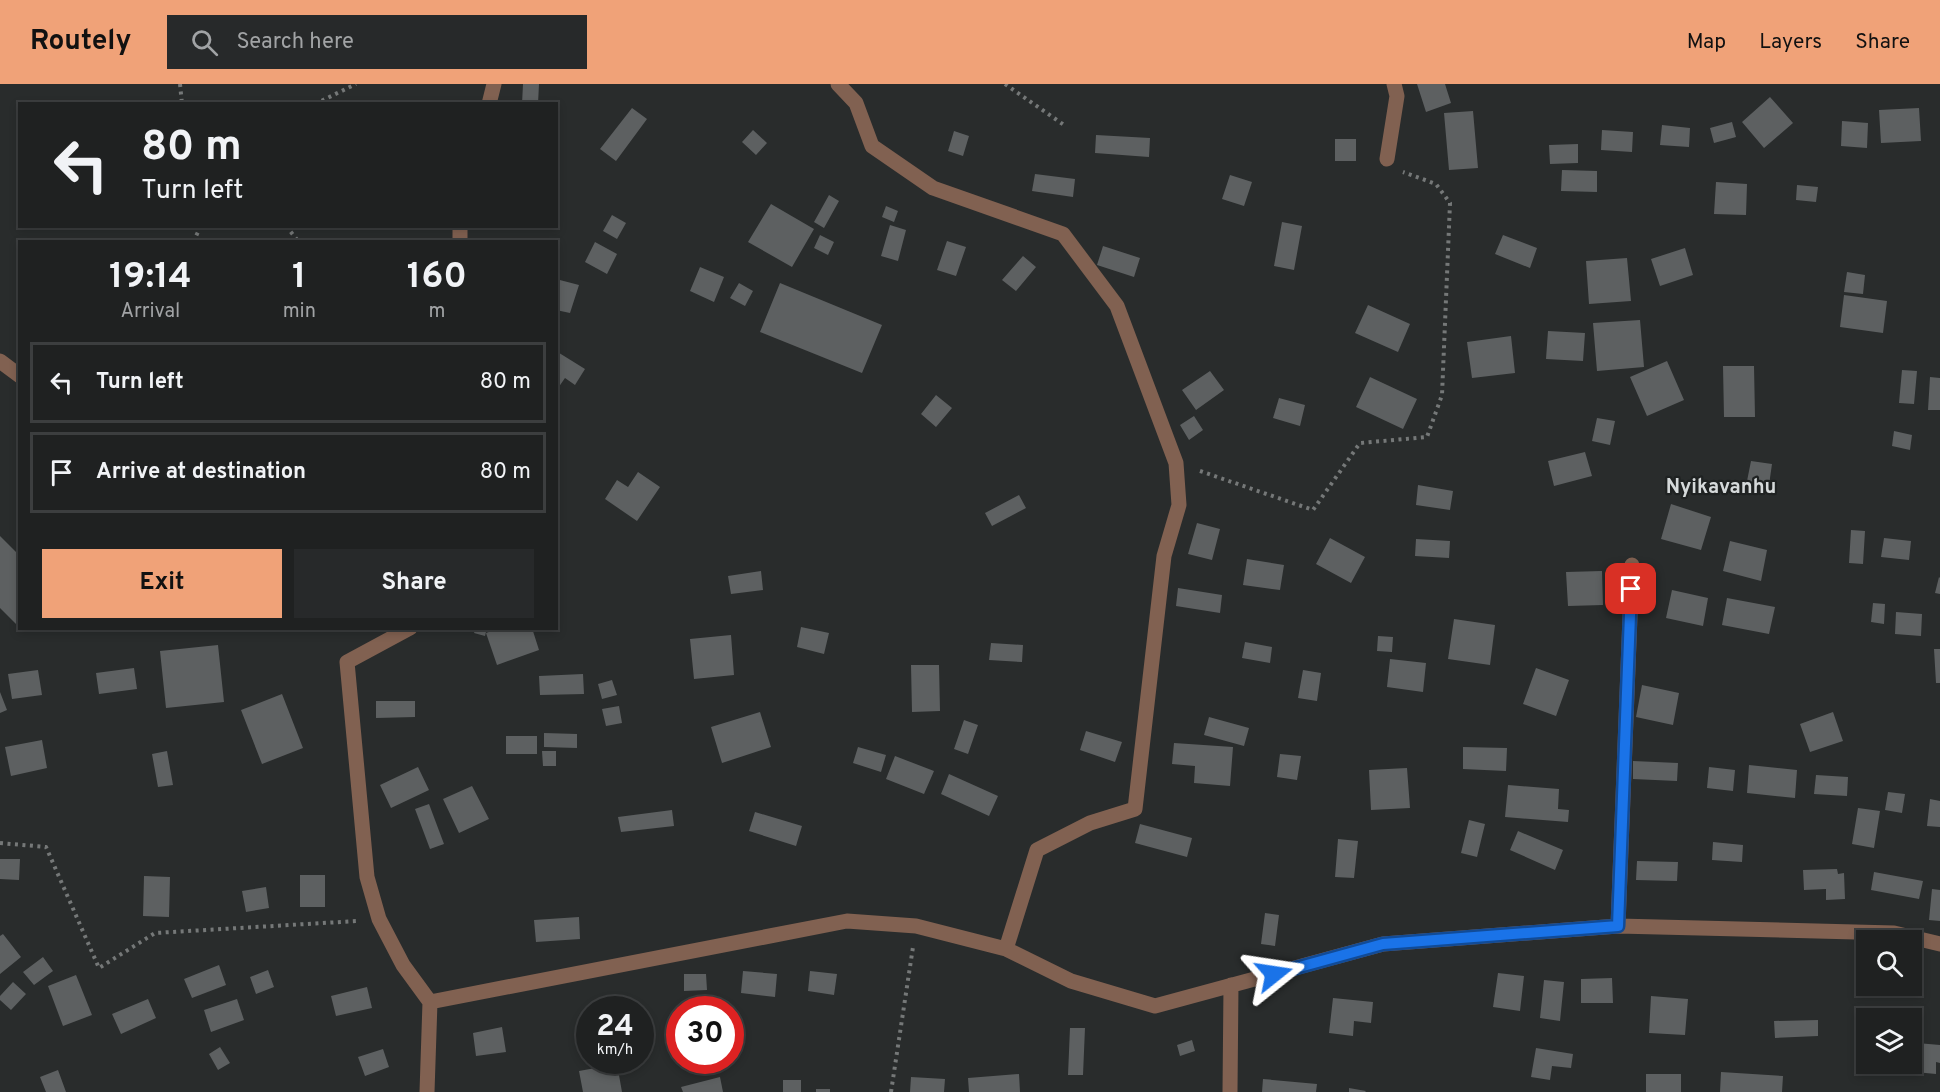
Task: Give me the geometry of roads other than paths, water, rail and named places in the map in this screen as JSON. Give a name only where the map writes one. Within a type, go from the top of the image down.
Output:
[{"type":"street","points":[[490,102],[494,84]]},
{"type":"street","points":[[838,84],[856,103],[872,146],[933,188],[1063,234],[1117,306],[1176,463],[1179,505],[1164,556],[1135,809],[1090,823],[1037,850],[1006,949]]},
{"type":"street","points":[[1387,159],[1397,96],[1394,84]]},
{"type":"street","points":[[0,361],[18,374]]},
{"type":"street","points":[[1618,926],[1632,565]]},
{"type":"street","points":[[406,630],[347,662],[367,877],[380,920],[403,965],[430,1002],[427,1092]]},
{"type":"street","points":[[430,1002],[848,921],[916,926],[1006,949],[1071,981],[1155,1006],[1383,944],[1618,926],[1894,933],[1940,944]]},
{"type":"street","points":[[1230,1092],[1231,985]]},
{"type":"district","name":"Nyikavanhu","points":[[1721,488]]}]
